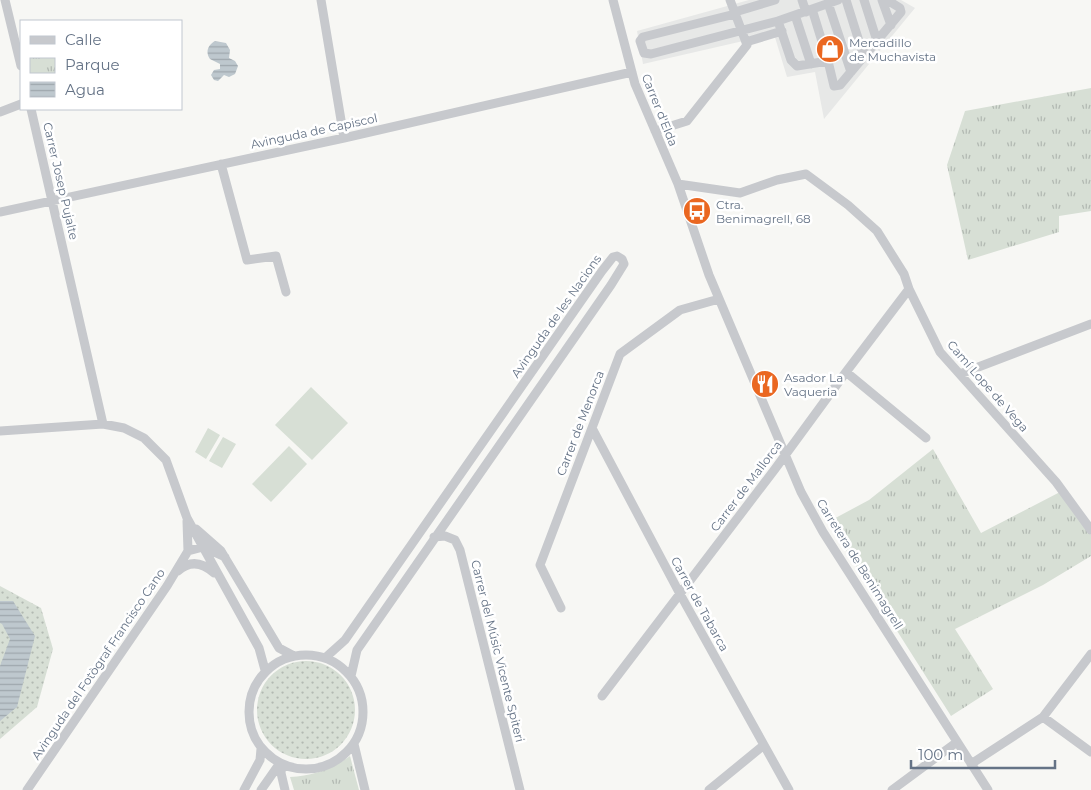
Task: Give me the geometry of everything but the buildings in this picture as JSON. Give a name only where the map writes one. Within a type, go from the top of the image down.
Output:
[{"type":"street","points":[[5,0],[20,62]]},
{"type":"street","points":[[321,0],[344,138]]},
{"type":"street","name":"Carrer d'Elda","points":[[613,0],[635,84],[678,184],[682,198]]},
{"type":"street","points":[[655,131],[687,121],[747,45],[730,0]]},
{"type":"street","points":[[775,0],[643,38],[640,41],[644,53],[651,54],[742,32],[838,0]]},
{"type":"street","points":[[802,0],[809,10],[828,61],[834,86],[840,85],[901,12],[900,8],[887,0]]},
{"type":"street","points":[[846,0],[864,57]]},
{"type":"street","points":[[864,0],[877,41]]},
{"type":"street","points":[[882,0],[890,25]]},
{"type":"street","points":[[828,4],[851,72]]},
{"type":"street","points":[[795,15],[811,64]]},
{"type":"street","points":[[778,21],[791,60],[796,66],[828,61]]},
{"type":"street","points":[[746,42],[782,31]]},
{"type":"street","name":"Avinguda de Capiscol","points":[[0,212],[344,138],[632,72]]},
{"type":"street","points":[[0,112],[20,104]]},
{"type":"street","name":"Carrer Josep Pujalte","points":[[32,110],[103,424]]},
{"type":"street","points":[[221,164],[248,260],[276,256],[286,292]]},
{"type":"street","name":"Camí Lope de Vega","points":[[678,184],[740,193],[777,180],[806,174],[848,205],[877,231],[904,274],[940,352],[1056,482],[1091,530]]},
{"type":"street","name":"Carretera de Benimagrell","points":[[682,198],[720,299],[801,492],[823,532],[988,790]]},
{"type":"street","name":"Avinguda de les Nacions","points":[[326,658],[345,639],[602,270],[613,257],[617,256],[622,259],[624,264],[611,285],[357,650],[351,676]]},
{"type":"street","name":"Carrer de Mallorca","points":[[602,696],[910,289]]},
{"type":"street","name":"Carrer de Menorca","points":[[561,608],[540,565],[620,354],[680,310],[720,299]]},
{"type":"street","points":[[960,374],[1091,324]]},
{"type":"street","points":[[846,372],[926,438]]},
{"type":"street","points":[[0,431],[103,424],[124,428],[144,438],[166,460],[187,518],[260,648],[266,670]]},
{"type":"street","name":"Carrer de Tabarca","points":[[592,428],[680,594],[790,790]]},
{"type":"street","points":[[187,518],[188,552],[202,547],[223,554]]},
{"type":"street","points":[[187,518],[198,532],[223,554],[280,648],[294,656]]},
{"type":"street","name":"Carrer del Músic Vicente Spiteri","points":[[434,537],[445,536],[455,540],[460,550],[520,790]]},
{"type":"street","name":"Avinguda del Fotògraf Francisco Cano","points":[[27,790],[188,552]]},
{"type":"street","points":[[174,575],[184,565],[195,563],[207,566],[220,578]]},
{"type":"street","points":[[971,764],[1043,717],[1091,654]]},
{"type":"street","points":[[313,655],[326,658],[337,664],[351,676],[356,684],[362,699],[363,719],[360,732],[354,744],[342,757],[327,766],[307,770],[281,764],[261,749],[255,740],[249,724],[249,702],[254,685],[266,670],[282,659],[313,655]]},
{"type":"street","points":[[1043,717],[1091,752]]},
{"type":"street","points":[[892,790],[957,742]]},
{"type":"street","points":[[354,744],[365,790]]},
{"type":"street","points":[[709,790],[764,745]]},
{"type":"street","points":[[244,790],[258,765],[261,749]]},
{"type":"street","points":[[261,790],[281,764]]},
{"type":"street","points":[[281,764],[281,773],[286,790]]},
{"type":"shaded area","name":"Mercadillo de Muchavista","points":[[749,0],[901,0],[915,8],[824,119],[815,72],[787,77],[774,34],[643,64],[637,31]]},
{"type":"green space","points":[[1091,88],[1091,211],[1059,216],[1059,232],[968,260],[947,165],[965,111]]},
{"type":"green space","points":[[311,387],[348,423],[312,460],[275,425]]},
{"type":"green space","points":[[208,428],[220,435],[206,459],[195,452]]},
{"type":"green space","points":[[223,437],[236,444],[222,468],[209,461]]},
{"type":"green space","points":[[289,446],[307,464],[271,502],[252,484]]},
{"type":"green space","points":[[933,449],[981,533],[1060,492],[1091,535],[1091,556],[1043,585],[955,629],[993,689],[951,716],[828,522],[869,500]]},
{"type":"green space","points":[[0,586],[41,608],[53,649],[37,707],[0,739]]},
{"type":"green space","points":[[306,661],[325,665],[340,676],[351,691],[355,710],[351,729],[340,744],[325,755],[306,759],[287,755],[272,744],[261,729],[257,710],[261,691],[272,676],[287,665]]},
{"type":"green space","points":[[350,756],[359,790],[294,790],[290,777],[322,771]]},
{"type":"water","points":[[215,41],[226,43],[230,50],[229,58],[235,61],[238,66],[235,74],[229,77],[224,75],[218,81],[214,80],[211,75],[214,70],[220,69],[220,64],[210,59],[208,54],[209,47]]},
{"type":"water","points":[[0,601],[13,601],[35,636],[17,707],[0,721],[0,666],[10,639],[0,623]]},
{"type":"place","name":"Mercadillo de Muchavista","points":[[830,49]]},
{"type":"place","name":"Ctra. Benimagrell, 68","points":[[697,211]]},
{"type":"place","name":"Asador La Vaqueria","points":[[765,384]]}]
